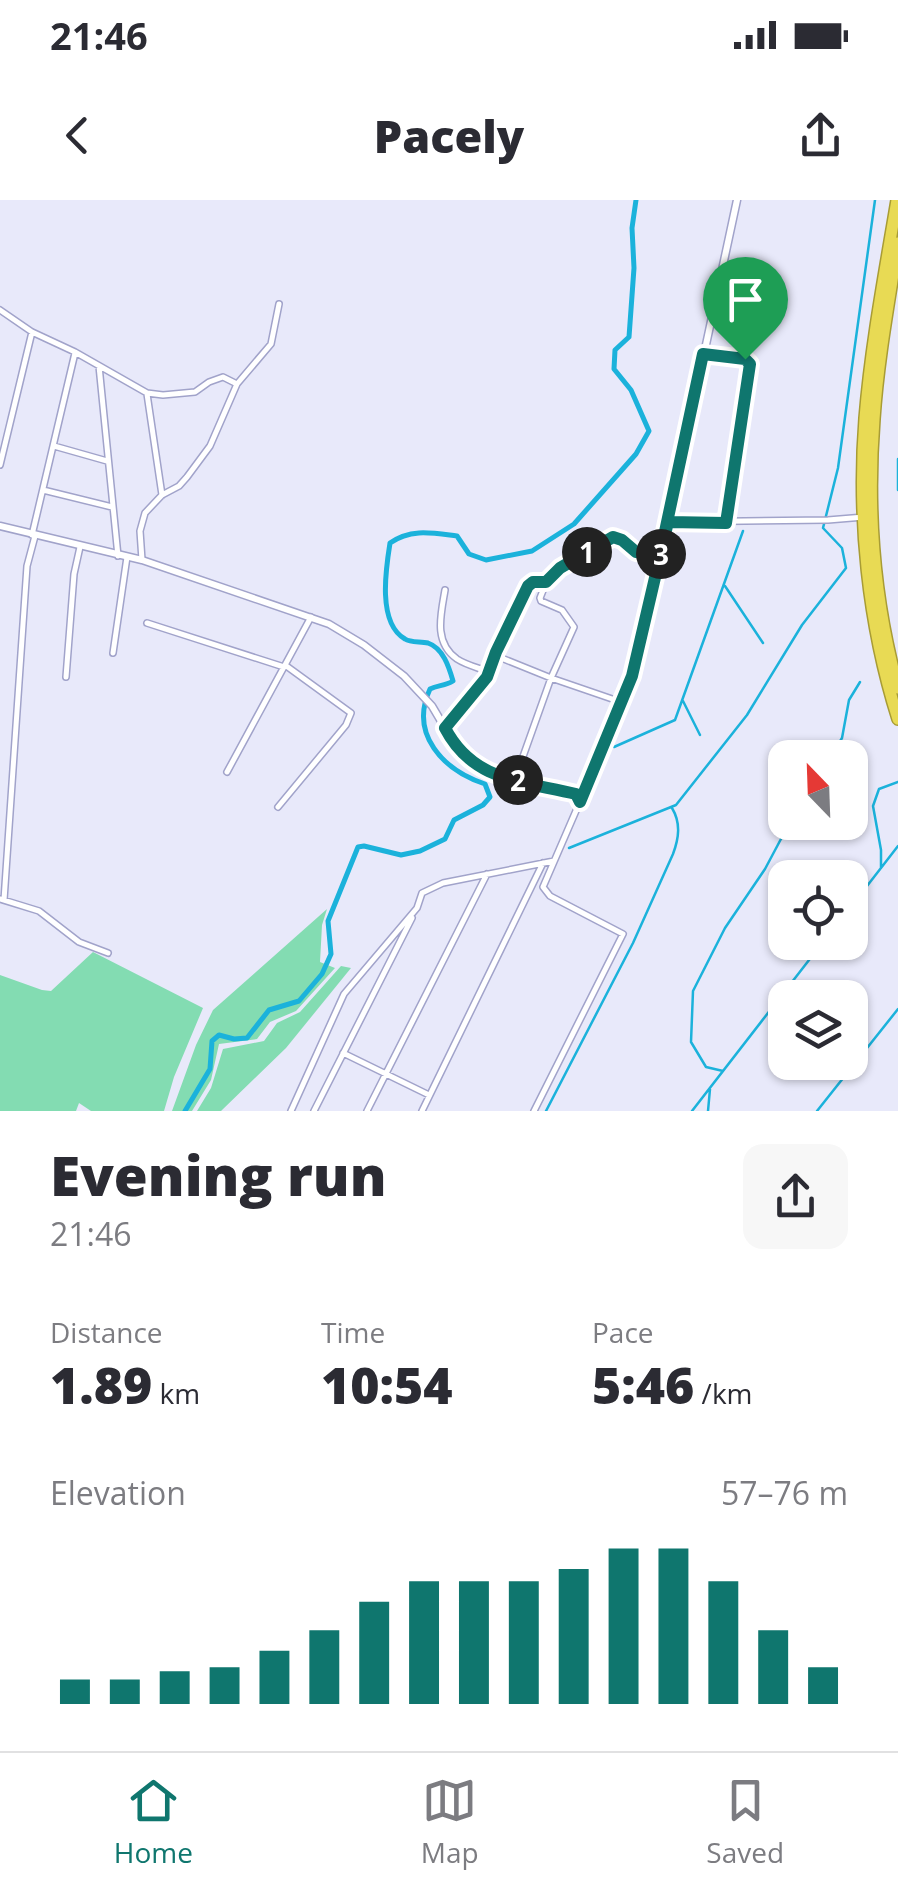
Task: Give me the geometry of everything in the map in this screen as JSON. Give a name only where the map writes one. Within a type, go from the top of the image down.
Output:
[{"type":"highway","points":[[897,200],[874,416],[872,516],[880,596],[898,688]]},
{"type":"highway","points":[[898,243],[865,418],[864,516],[872,596],[898,720]]},
{"type":"street","points":[[534,1111],[623,934],[550,896],[543,887],[632,676],[737,200]]},
{"type":"street","points":[[142,560],[140,525],[145,513],[162,495],[179,486],[210,446],[236,384],[271,344],[279,304]]},
{"type":"street","points":[[0,310],[32,332],[147,393],[194,392],[223,377],[236,384]]},
{"type":"street","points":[[0,465],[32,332]]},
{"type":"street","points":[[75,352],[27,566],[2,900],[39,910],[79,942],[108,953]]},
{"type":"street","points":[[703,354],[745,359],[750,364],[726,523]]},
{"type":"street","points":[[99,366],[118,556]]},
{"type":"street","points":[[147,393],[162,495]]},
{"type":"street","points":[[54,446],[107,460]]},
{"type":"street","points":[[43,490],[112,507]]},
{"type":"street","points":[[668,522],[864,516]]},
{"type":"street","points":[[0,526],[142,560],[312,617],[364,644],[392,666],[432,706],[458,750],[476,766],[580,796]]},
{"type":"street","points":[[516,779],[551,678],[574,626],[562,610],[541,601],[546,582],[560,568],[613,537],[636,552],[660,555]]},
{"type":"street","points":[[66,677],[80,546]]},
{"type":"street","points":[[113,654],[127,558]]},
{"type":"street","points":[[445,728],[489,672],[528,586],[546,582]]},
{"type":"street","points":[[445,590],[440,637],[456,659],[489,672]]},
{"type":"street","points":[[226,772],[312,617]]},
{"type":"street","points":[[147,623],[285,666],[351,712],[346,724],[278,807]]},
{"type":"street","points":[[494,655],[621,702]]},
{"type":"street","points":[[314,1111],[422,893],[443,883],[554,860]]},
{"type":"street","points":[[422,1111],[543,863]]},
{"type":"street","points":[[367,1111],[488,874]]},
{"type":"street","points":[[290,1111],[344,994],[417,908]]},
{"type":"street","points":[[343,1053],[429,1095]]},
{"type":"green space","points":[[327,909],[320,962],[335,968],[296,1011],[270,1022],[257,1039],[219,1044],[211,1080],[192,1111],[172,1111],[213,1010]]},
{"type":"green space","points":[[93,952],[203,1008],[164,1111],[91,1111],[79,1103],[76,1111],[0,1111],[0,975],[51,991]]},
{"type":"green space","points":[[341,966],[351,968],[286,1048],[221,1111],[197,1111],[211,1088],[223,1049],[264,1041],[277,1023],[300,1012]]},
{"type":"waterway","points":[[185,1111],[210,1069],[212,1041],[219,1035],[247,1038],[269,1010],[299,1001],[322,974],[331,954],[328,921],[358,847],[401,855],[420,851],[445,839],[454,820],[490,797],[485,784],[444,760],[427,735],[425,705],[430,689],[453,681],[438,649],[405,639],[390,621],[386,594],[390,543],[414,533],[431,533],[457,536],[469,554],[486,560],[532,551],[574,524],[636,454],[649,431],[631,390],[614,369],[615,350],[629,337],[636,200]]},
{"type":"waterway","points":[[569,848],[676,805],[747,715],[802,625],[846,568],[842,548],[823,528],[838,468],[875,200]]},
{"type":"waterway","points":[[898,459],[898,490]]},
{"type":"waterway","points":[[614,747],[675,720],[743,531]]},
{"type":"waterway","points":[[725,586],[763,643]]},
{"type":"waterway","points":[[841,740],[849,700],[860,682]]},
{"type":"waterway","points":[[683,701],[700,735]]},
{"type":"waterway","points":[[881,868],[873,806],[879,789],[898,782]]},
{"type":"waterway","points":[[546,1111],[633,943],[673,854],[678,831],[672,808]]},
{"type":"waterway","points":[[723,1071],[706,1067],[691,1042],[693,991],[725,928],[780,840]]},
{"type":"waterway","points":[[868,885],[898,846]]},
{"type":"waterway","points":[[692,1111],[809,960]]},
{"type":"waterway","points":[[817,1111],[898,1009]]},
{"type":"waterway","points":[[708,1111],[710,1089]]},
{"type":"route","points":[[703,354],[745,359],[750,364],[726,523],[668,522],[632,676],[580,802],[576,794],[500,776],[476,766],[458,750],[445,728],[487,677],[528,586],[546,582],[560,568],[613,537],[636,552],[660,555],[703,354]]}]
